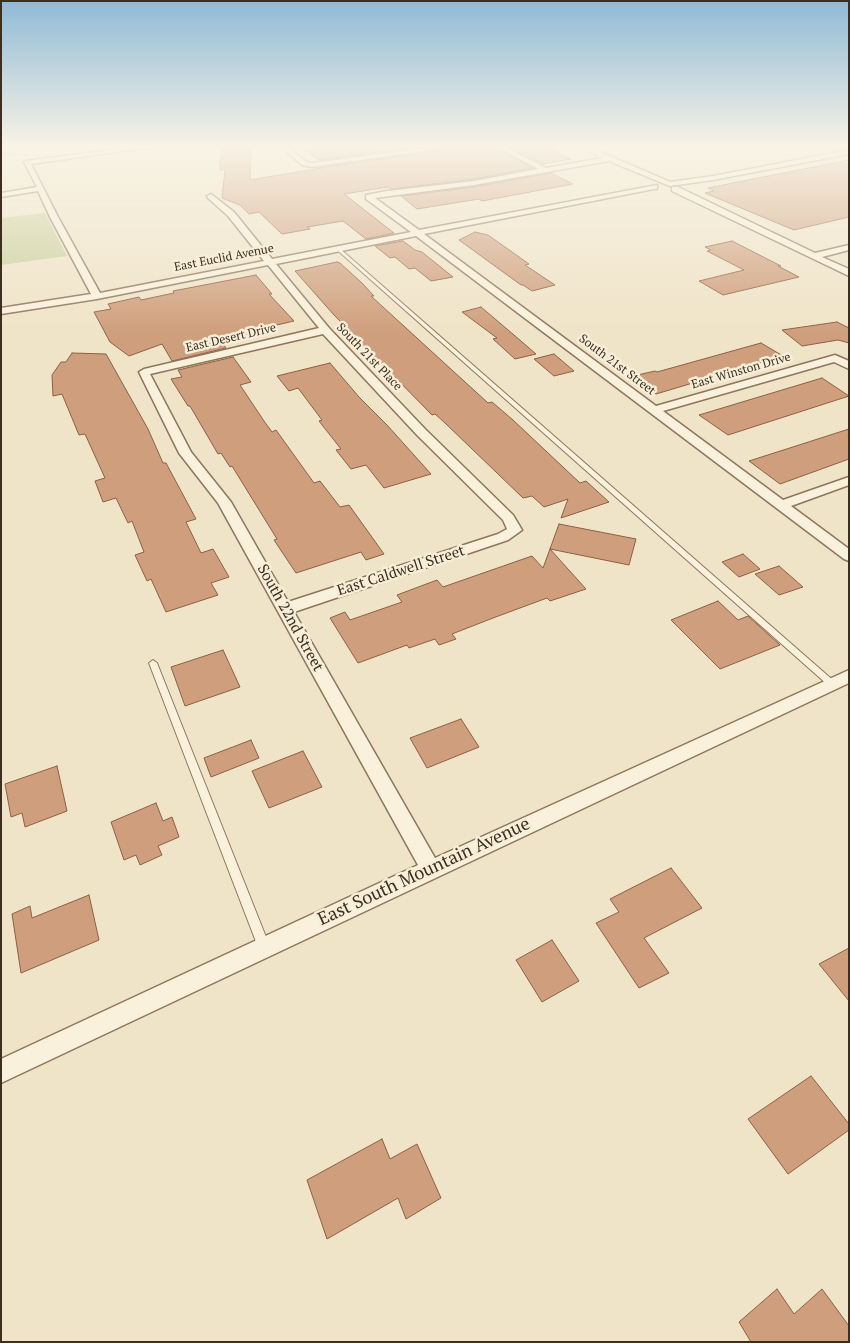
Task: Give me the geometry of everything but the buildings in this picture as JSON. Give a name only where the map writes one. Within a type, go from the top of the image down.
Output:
[{"type":"street","points":[[50,208],[97,296]]},
{"type":"street","name":"South 21st Place","points":[[224,208],[325,330],[421,432],[508,518],[516,530]]},
{"type":"street","name":"South 21st Street","points":[[384,208],[849,556]]},
{"type":"street","name":"East Euclid Avenue","points":[[1,311],[97,296],[545,208]]},
{"type":"street","points":[[713,208],[849,273]]},
{"type":"street","points":[[814,256],[849,247]]},
{"type":"street","name":"East Desert Drive","points":[[144,372],[325,330]]},
{"type":"street","points":[[835,358],[849,366]]},
{"type":"street","name":"East Winston Drive","points":[[654,410],[835,358]]},
{"type":"street","name":"South 22nd Street","points":[[144,372],[185,453],[224,502],[431,869]]},
{"type":"street","points":[[782,505],[849,481]]},
{"type":"street","name":"East Caldwell Street","points":[[285,608],[503,537],[516,530]]},
{"type":"street","name":"East South Mountain Avenue","points":[[1,1071],[431,869],[841,680]]},
{"type":"lane","points":[[338,248],[841,680]]},
{"type":"lane","points":[[153,663],[264,947]]},
{"type":"green space","points":[[45,213],[67,256],[1,265],[1,218]]}]
